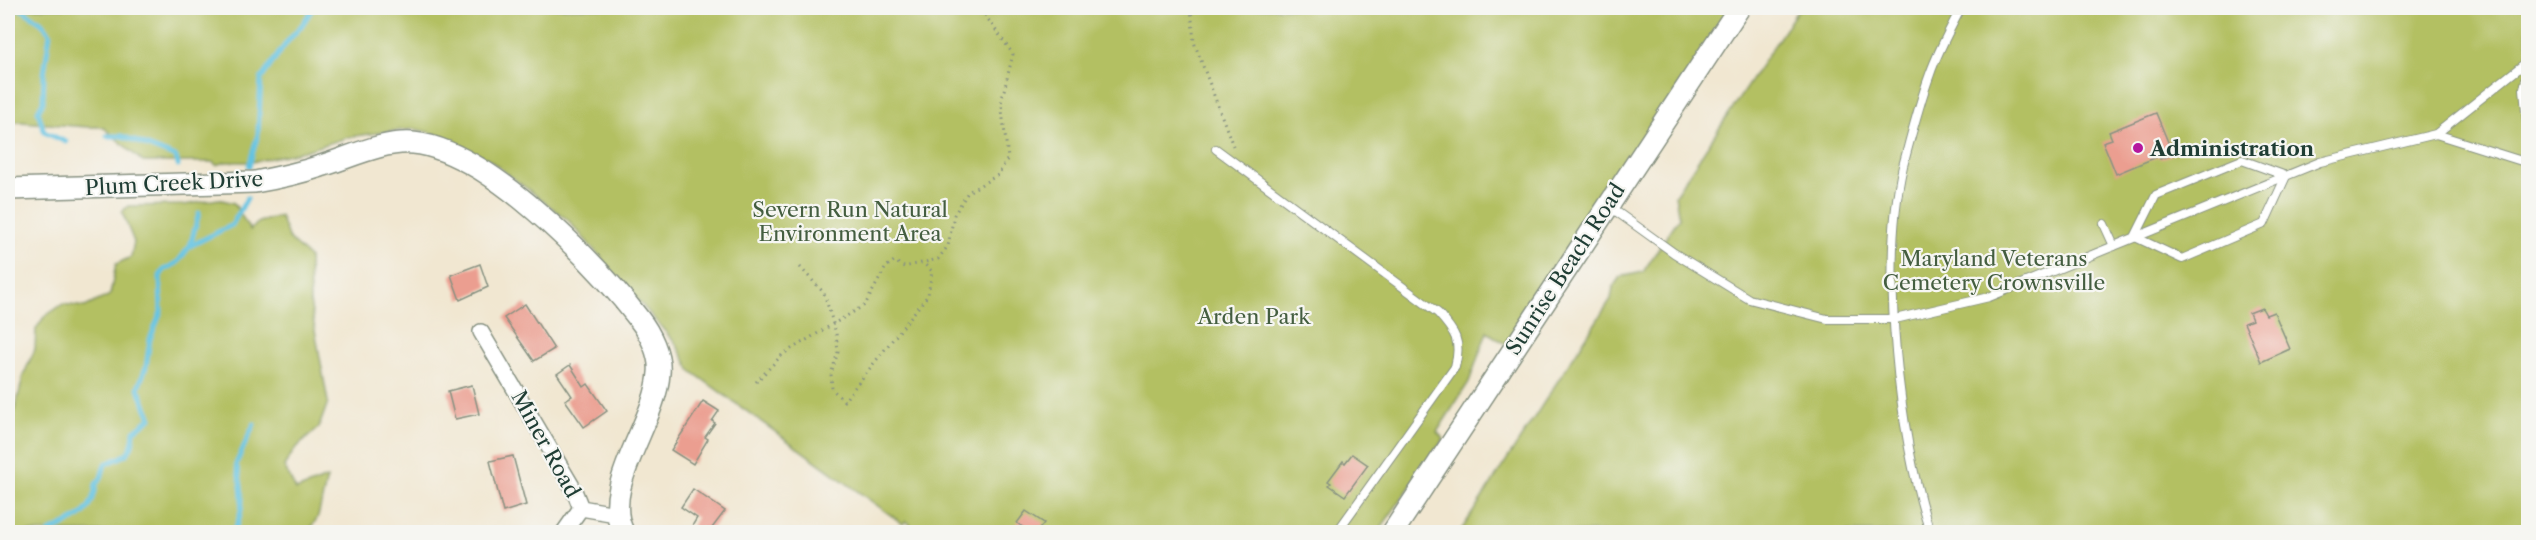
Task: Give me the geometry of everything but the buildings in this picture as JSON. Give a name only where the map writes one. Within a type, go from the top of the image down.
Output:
[{"type":"street","name":"Sunrise Beach Road","points":[[1393,532],[1739,8]]},
{"type":"street","name":"Plum Creek Drive","points":[[8,189],[255,182],[310,170],[369,149],[400,143],[416,143],[440,149],[460,158],[508,189],[551,226],[640,320],[652,341],[660,369],[658,386],[654,405],[623,479],[617,500],[620,523]]},
{"type":"street","name":"Miner Road","points":[[481,333],[573,488],[581,508],[620,523]]},
{"type":"street","points":[[564,532],[581,508]]},
{"type":"lane","points":[[1930,532],[1920,502],[1902,402],[1895,319],[1893,246],[1903,168],[1930,73],[1960,8]]},
{"type":"lane","points":[[1607,205],[1674,253],[1749,299],[1827,320],[1895,319],[1989,297],[2320,162],[2436,134],[2529,61]]},
{"type":"lane","points":[[2529,70],[2524,88],[2529,135]]},
{"type":"lane","points":[[2436,134],[2529,163]]},
{"type":"lane","points":[[1216,149],[1438,313],[1452,328],[1460,349],[1455,367],[1337,532]]},
{"type":"lane","points":[[2135,237],[2156,195],[2242,160],[2286,176]]},
{"type":"lane","points":[[2135,237],[2182,259],[2264,224],[2286,176]]},
{"type":"lane","points":[[2104,224],[2114,246]]},
{"type":"path","points":[[756,382],[783,354],[865,305],[886,267],[894,261],[904,267],[938,259],[948,246],[954,215],[968,192],[999,175],[1008,158],[1001,103],[1013,54],[980,8]]},
{"type":"path","points":[[1191,8],[1194,42],[1241,167]]},
{"type":"path","points":[[800,267],[824,293],[838,352],[831,374],[832,390],[844,400],[928,296],[932,271],[922,262]]},
{"type":"green space","name":"Severn Run Natural Environment Area","points":[[8,8],[1732,8],[1507,345],[1487,332],[1469,382],[1437,432],[1444,439],[1378,532],[913,532],[907,529],[910,524],[906,521],[903,524],[691,371],[676,344],[568,220],[488,159],[439,135],[415,129],[349,137],[304,151],[252,162],[226,162],[216,165],[213,162],[143,162],[103,127],[8,121]]},
{"type":"green space","name":"Maryland Veterans Cemetery Crownsville","points":[[1799,8],[2528,8],[2528,532],[1460,532],[1611,299],[1613,287],[1620,277],[1643,272],[1679,218],[1675,195]]},
{"type":"green space","points":[[218,199],[234,203],[250,230],[259,222],[280,216],[289,239],[309,257],[310,302],[328,402],[319,427],[295,449],[284,466],[296,490],[327,478],[318,517],[308,532],[8,532],[8,419],[15,411],[23,376],[35,349],[36,329],[44,317],[63,304],[85,307],[110,295],[116,264],[131,257],[134,242],[122,212],[128,206],[184,205]]},
{"type":"waterway","points":[[19,8],[41,22],[50,33],[44,74],[43,102],[38,111],[44,132],[66,142]]},
{"type":"waterway","points":[[249,166],[258,134],[261,79],[313,8]]},
{"type":"waterway","points":[[107,136],[122,136],[176,157],[178,165]]},
{"type":"waterway","points":[[49,532],[74,520],[87,510],[105,464],[127,454],[132,445],[134,431],[151,418],[138,388],[146,367],[150,339],[161,312],[160,276],[164,270],[177,263],[190,246],[232,225],[247,198]]},
{"type":"waterway","points":[[190,246],[199,213]]},
{"type":"waterway","points":[[233,532],[242,507],[236,464],[254,424]]},
{"type":"place","name":"Administration","points":[[2138,148]]},
{"type":"park label","name":"Arden Park","points":[[1254,316]]}]
